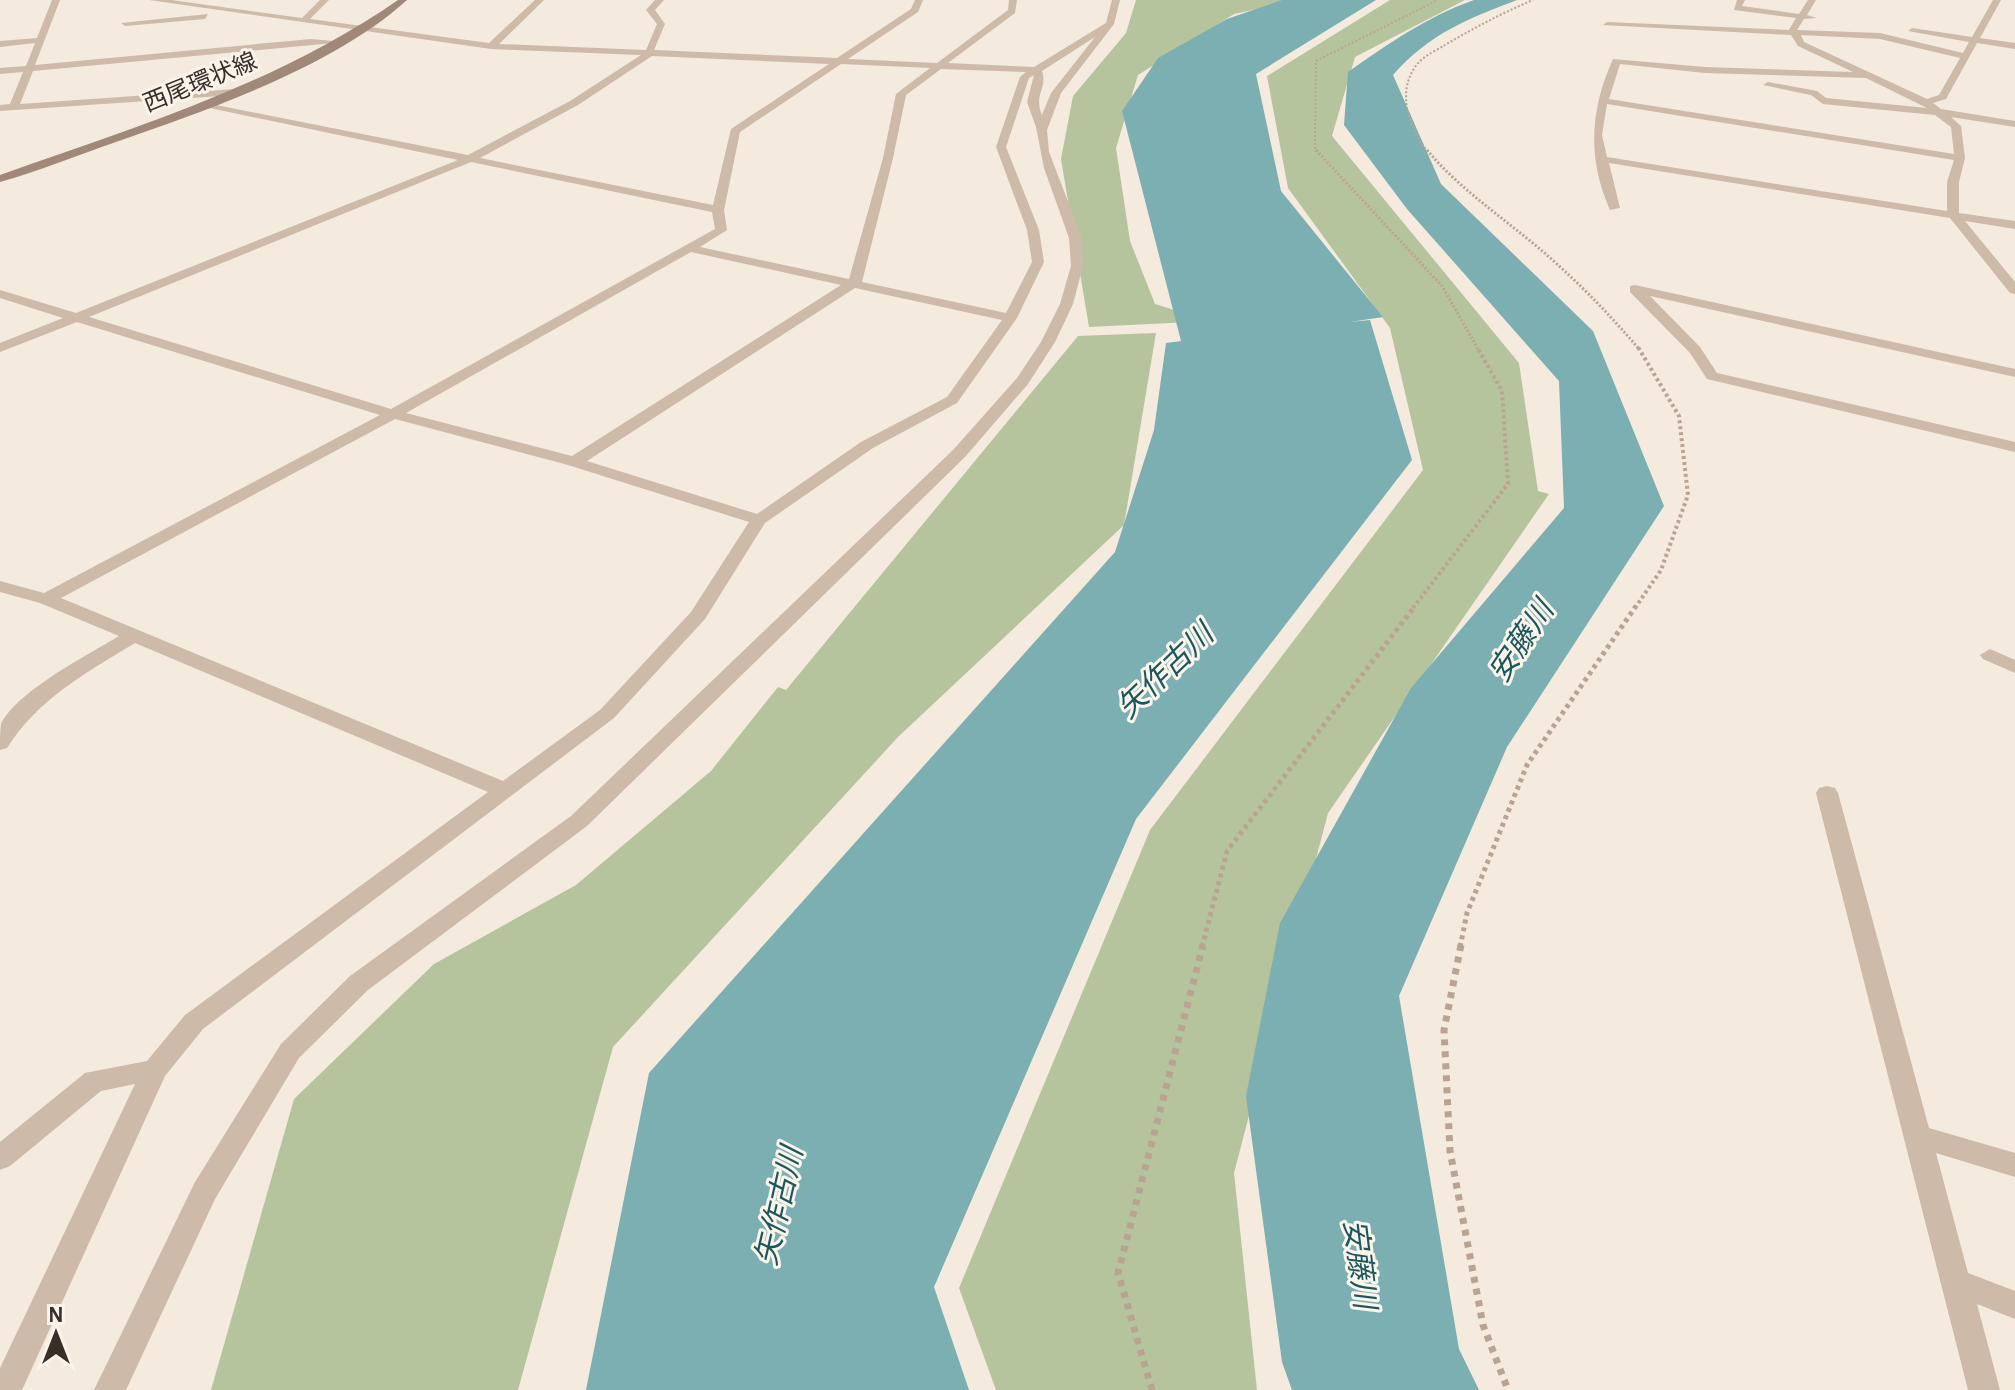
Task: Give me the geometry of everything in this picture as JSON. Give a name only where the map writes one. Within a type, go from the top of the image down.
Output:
[{"type":"main road","name":"西尾環状線","points":[[0,179],[235,92],[340,42],[403,0]]},
{"type":"street","points":[[14,107],[56,0]]},
{"type":"street","points":[[153,0],[491,46],[1037,70]]},
{"type":"street","points":[[200,7],[213,0]]},
{"type":"street","points":[[303,21],[325,0]]},
{"type":"street","points":[[491,46],[540,0]]},
{"type":"street","points":[[0,348],[469,159],[574,103],[648,55],[661,24],[650,10],[660,0]]},
{"type":"street","points":[[46,599],[393,414],[721,230],[718,210],[735,131],[915,10],[919,0]]},
{"type":"street","points":[[574,462],[855,282],[888,158],[901,94],[1012,11],[1013,0]]},
{"type":"street","points":[[1042,129],[1056,93],[1110,24],[1116,0]]},
{"type":"street","points":[[1741,0],[1737,8],[1819,19]]},
{"type":"street","points":[[1793,31],[1812,0]]},
{"type":"street","points":[[1926,102],[1943,97],[1997,0]]},
{"type":"street","points":[[125,23],[204,16],[224,10]]},
{"type":"street","points":[[1850,23],[2015,46]]},
{"type":"street","points":[[6,1390],[155,1070],[194,1022],[502,789],[607,714],[698,615],[759,520],[867,445],[952,400],[1010,318],[1038,262],[1033,230],[1001,147],[1025,77],[1110,24]]},
{"type":"street","points":[[1607,25],[1880,36],[1966,57]]},
{"type":"street","points":[[1793,31],[1801,44],[1926,102],[1956,126],[1960,158],[1953,182],[1953,214],[2015,290]]},
{"type":"street","points":[[0,71],[311,42],[340,42]]},
{"type":"street","points":[[0,44],[37,44]]},
{"type":"street","points":[[0,51],[37,44]]},
{"type":"street","points":[[1614,208],[1597,131],[1616,61],[1749,83]]},
{"type":"street","points":[[110,1390],[205,1191],[290,1051],[359,983],[579,821],[863,543],[911,500],[1001,408],[1068,303],[1078,263],[1071,226],[1044,153],[1042,129],[1032,102],[1040,79],[1037,70]]},
{"type":"street","points":[[1612,75],[1626,75]]},
{"type":"street","points":[[1654,77],[1870,75]]},
{"type":"street","points":[[1762,84],[1814,93],[1823,101],[1940,112],[2015,124]]},
{"type":"street","points":[[0,108],[235,92]]},
{"type":"street","points":[[1605,101],[1960,158]]},
{"type":"street","points":[[205,104],[718,210]]},
{"type":"street","points":[[1602,159],[2015,225]]},
{"type":"street","points":[[689,248],[1010,318]]},
{"type":"street","points":[[2015,373],[1635,289],[1695,350],[1712,376],[2015,447]]},
{"type":"street","points":[[0,294],[393,414],[574,462],[759,520]]},
{"type":"street","points":[[0,586],[46,599],[502,789]]},
{"type":"street","points":[[0,743],[10,723],[36,698],[134,635]]},
{"type":"street","points":[[1990,655],[2015,667]]},
{"type":"street","points":[[1827,793],[1984,1390]]},
{"type":"street","points":[[0,1158],[94,1081],[155,1070]]},
{"type":"street","points":[[1917,1136],[2015,1165]]},
{"type":"street","points":[[1955,1282],[2015,1305]]},
{"type":"path","points":[[1152,1390],[1118,1273],[1227,851],[1508,484],[1502,391],[1442,286],[1315,148],[1316,61],[1438,0]]},
{"type":"path","points":[[1508,1390],[1483,1325],[1450,1151],[1444,1030],[1467,913],[1527,765],[1661,570],[1688,495],[1679,416],[1642,352],[1603,307],[1547,255],[1446,173],[1416,137],[1406,110],[1408,80],[1420,61],[1490,18],[1533,0]]},
{"type":"green space","points":[[1136,0],[1299,0],[1234,14],[1138,75],[1116,148],[1130,241],[1155,304],[1210,321],[1089,327],[1061,159],[1073,96],[1126,33]]},
{"type":"green space","points":[[1390,0],[1465,0],[1355,57],[1332,136],[1519,363],[1538,491],[1549,494],[1328,813],[1234,1173],[1257,1390],[996,1390],[959,1288],[1150,830],[1423,470],[1390,328],[1288,188],[1267,76]]},
{"type":"green space","points":[[1156,333],[1124,525],[898,737],[613,1047],[518,1390],[211,1390],[294,1099],[434,964],[576,885],[711,771],[778,687],[786,690],[1078,336]]},
{"type":"water","name":"矢作古川","points":[[1282,0],[1376,0],[1256,74],[1281,191],[1383,317],[1350,322],[1370,320],[1412,460],[1136,819],[934,1287],[969,1390],[586,1390],[649,1073],[1115,552],[1154,430],[1166,343],[1181,341],[1122,111],[1158,58],[1227,19]]},
{"type":"water","name":"安藤川","points":[[1474,0],[1517,0],[1435,38],[1393,75],[1441,184],[1593,331],[1664,506],[1507,747],[1399,996],[1459,1349],[1479,1390],[1292,1390],[1282,1362],[1246,1096],[1280,923],[1411,688],[1564,508],[1559,381],[1407,209],[1344,125],[1348,72],[1424,22]]}]
